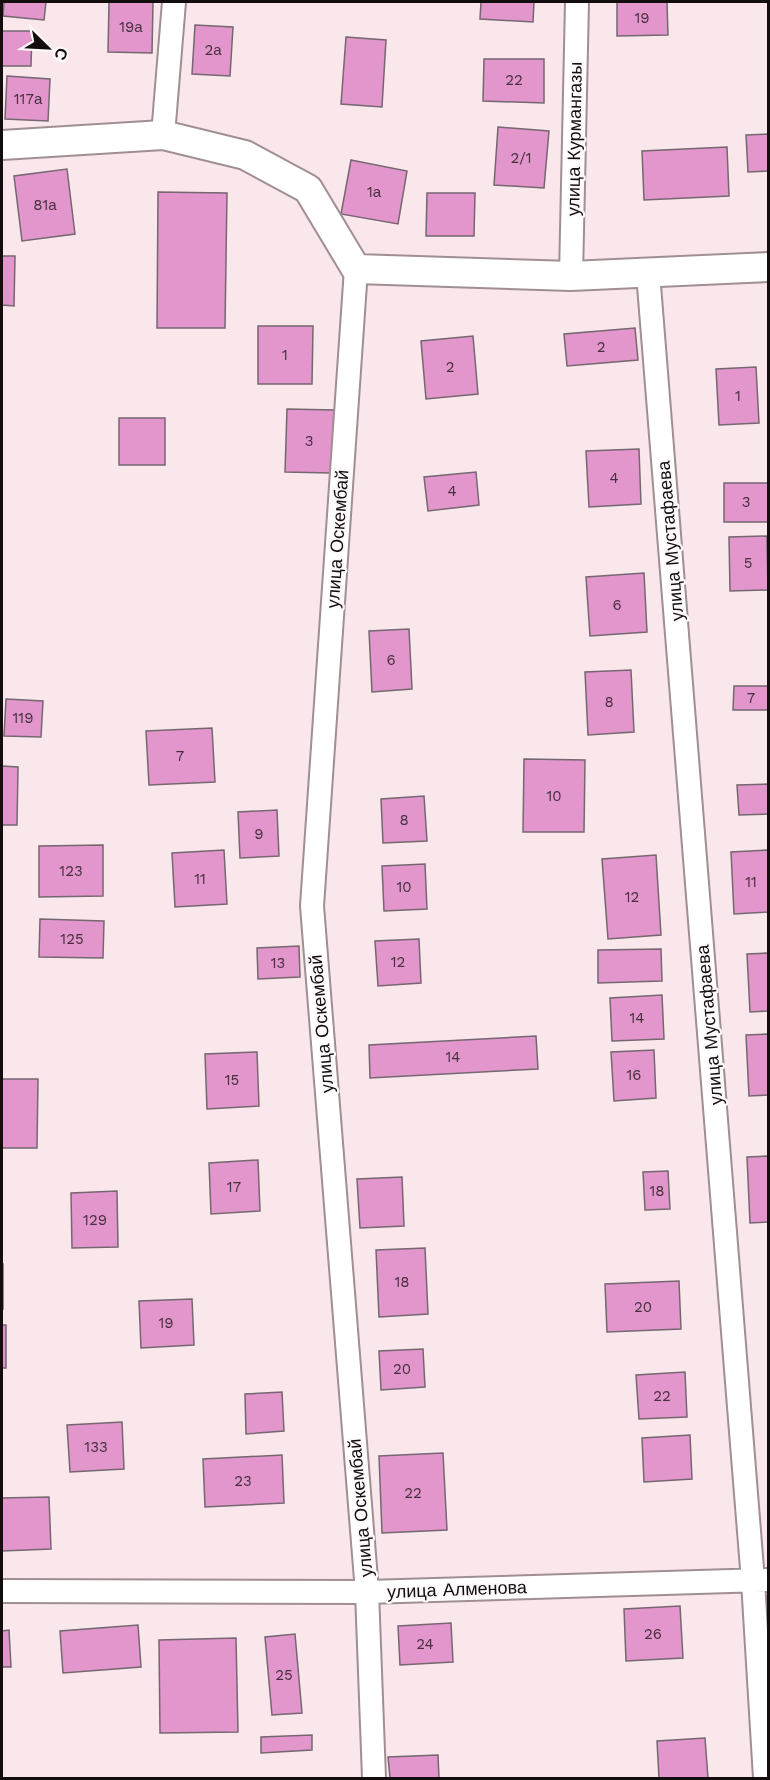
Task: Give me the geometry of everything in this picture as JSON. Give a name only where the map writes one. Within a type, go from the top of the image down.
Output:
[{"type":"street","points":[[163,135],[174,2]]},
{"type":"street","name":"улица Курмангазы","points":[[571,276],[577,2]]},
{"type":"street","points":[[2,145],[163,135],[245,155],[308,189],[356,269],[571,276],[768,267]]},
{"type":"street","name":"улица Оскембай","points":[[356,269],[312,906],[367,1592],[375,1779]]},
{"type":"street","name":"улица Мустафаева","points":[[648,273],[761,1581],[765,1779]]},
{"type":"street","name":"улица Алменова","points":[[2,1591],[367,1592],[761,1581]]},
{"type":"building","points":[[4,2],[46,2],[44,20],[3,16]]},
{"type":"building","points":[[109,2],[153,2],[152,53],[108,52]]},
{"type":"building","points":[[481,2],[534,2],[533,22],[480,19]]},
{"type":"building","points":[[617,2],[667,2],[668,35],[617,36]]},
{"type":"building","points":[[195,25],[233,27],[230,76],[192,74]]},
{"type":"building","points":[[2,31],[32,31],[31,66],[2,66]]},
{"type":"building","points":[[346,37],[386,40],[382,107],[341,104]]},
{"type":"building","points":[[484,59],[544,59],[544,103],[483,101]]},
{"type":"building","points":[[7,76],[50,79],[48,121],[5,119]]},
{"type":"building","points":[[498,127],[549,131],[544,188],[494,185]]},
{"type":"building","points":[[768,134],[768,171],[748,172],[746,135]]},
{"type":"building","points":[[727,147],[729,196],[644,200],[642,151]]},
{"type":"building","points":[[351,160],[407,171],[398,224],[341,214]]},
{"type":"building","points":[[67,169],[75,234],[22,241],[14,176]]},
{"type":"building","points":[[158,192],[227,193],[225,328],[157,328]]},
{"type":"building","points":[[427,193],[475,193],[474,236],[426,236]]},
{"type":"building","points":[[2,256],[15,256],[14,306],[2,305]]},
{"type":"building","points":[[258,326],[313,326],[312,384],[258,384]]},
{"type":"building","points":[[635,328],[638,360],[567,366],[564,334]]},
{"type":"building","points":[[473,336],[478,394],[426,399],[421,341]]},
{"type":"building","points":[[756,367],[759,423],[719,425],[716,369]]},
{"type":"building","points":[[287,409],[334,410],[331,473],[285,472]]},
{"type":"building","points":[[119,418],[165,418],[165,465],[119,465]]},
{"type":"building","points":[[639,449],[641,504],[589,507],[586,451]]},
{"type":"building","points":[[476,472],[479,505],[428,511],[424,477]]},
{"type":"building","points":[[724,483],[768,483],[768,522],[724,522]]},
{"type":"building","points":[[767,536],[768,590],[730,591],[729,537]]},
{"type":"building","points":[[644,573],[647,632],[590,636],[586,577]]},
{"type":"building","points":[[409,629],[412,689],[372,692],[369,631]]},
{"type":"building","points":[[631,670],[634,732],[588,735],[585,672]]},
{"type":"building","points":[[734,686],[768,686],[768,710],[733,710]]},
{"type":"building","points":[[6,699],[43,701],[41,737],[4,736]]},
{"type":"building","points":[[212,728],[215,782],[149,785],[146,731]]},
{"type":"building","points":[[524,759],[585,760],[584,832],[523,832]]},
{"type":"building","points":[[2,766],[18,767],[17,825],[2,825]]},
{"type":"building","points":[[768,784],[768,814],[739,815],[737,785]]},
{"type":"building","points":[[424,796],[427,841],[383,843],[381,799]]},
{"type":"building","points":[[277,810],[279,856],[240,858],[238,812]]},
{"type":"building","points":[[103,845],[103,896],[39,897],[39,846]]},
{"type":"building","points":[[224,850],[227,904],[175,907],[172,853]]},
{"type":"building","points":[[768,850],[768,912],[734,914],[731,852]]},
{"type":"building","points":[[656,855],[661,935],[608,939],[602,859]]},
{"type":"building","points":[[425,864],[427,909],[384,911],[382,866]]},
{"type":"building","points":[[40,919],[104,921],[103,958],[39,957]]},
{"type":"building","points":[[419,939],[421,983],[378,986],[375,941]]},
{"type":"building","points":[[299,946],[300,977],[258,979],[257,948]]},
{"type":"building","points":[[661,949],[662,981],[598,983],[598,950]]},
{"type":"building","points":[[768,953],[768,1011],[750,1012],[747,954]]},
{"type":"building","points":[[662,995],[664,1039],[612,1041],[610,998]]},
{"type":"building","points":[[768,1034],[768,1095],[749,1096],[746,1035]]},
{"type":"building","points":[[536,1036],[538,1069],[370,1078],[369,1045]]},
{"type":"building","points":[[654,1050],[656,1098],[614,1101],[611,1052]]},
{"type":"building","points":[[257,1052],[259,1106],[207,1109],[205,1054]]},
{"type":"building","points":[[2,1079],[38,1079],[37,1148],[2,1148]]},
{"type":"building","points":[[768,1156],[768,1222],[750,1223],[747,1157]]},
{"type":"building","points":[[258,1160],[260,1211],[211,1214],[209,1163]]},
{"type":"building","points":[[668,1171],[670,1209],[645,1210],[643,1172]]},
{"type":"building","points":[[402,1177],[404,1226],[360,1228],[357,1179]]},
{"type":"building","points":[[117,1191],[118,1247],[72,1248],[71,1193]]},
{"type":"building","points":[[425,1248],[428,1314],[379,1317],[376,1250]]},
{"type":"building","points":[[3,1264],[3,1309],[2,1309]]},
{"type":"building","points":[[679,1281],[681,1329],[607,1332],[605,1284]]},
{"type":"building","points":[[192,1299],[194,1345],[141,1348],[139,1301]]},
{"type":"building","points":[[2,1325],[6,1325],[6,1368],[2,1368]]},
{"type":"building","points":[[423,1349],[425,1387],[381,1390],[379,1351]]},
{"type":"building","points":[[685,1372],[687,1417],[639,1419],[636,1375]]},
{"type":"building","points":[[282,1392],[284,1431],[246,1434],[245,1394]]},
{"type":"building","points":[[122,1422],[124,1469],[70,1472],[67,1425]]},
{"type":"building","points":[[690,1435],[692,1479],[644,1482],[642,1438]]},
{"type":"building","points":[[443,1453],[447,1530],[382,1533],[379,1456]]},
{"type":"building","points":[[282,1455],[284,1503],[205,1507],[203,1459]]},
{"type":"building","points":[[49,1497],[51,1549],[2,1551],[2,1498]]},
{"type":"building","points":[[680,1606],[683,1658],[626,1661],[624,1609]]},
{"type":"building","points":[[451,1623],[453,1662],[400,1665],[398,1626]]},
{"type":"building","points":[[138,1625],[141,1667],[63,1673],[60,1631]]},
{"type":"building","points":[[9,1630],[11,1667],[2,1667],[2,1631]]},
{"type":"building","points":[[295,1634],[302,1713],[272,1715],[265,1637]]},
{"type":"building","points":[[236,1638],[238,1732],[160,1733],[159,1640]]},
{"type":"building","points":[[312,1735],[312,1750],[261,1753],[261,1737]]},
{"type":"building","points":[[705,1738],[708,1778],[659,1778],[657,1741]]},
{"type":"building","points":[[438,1755],[439,1778],[390,1778],[388,1757]]}]
